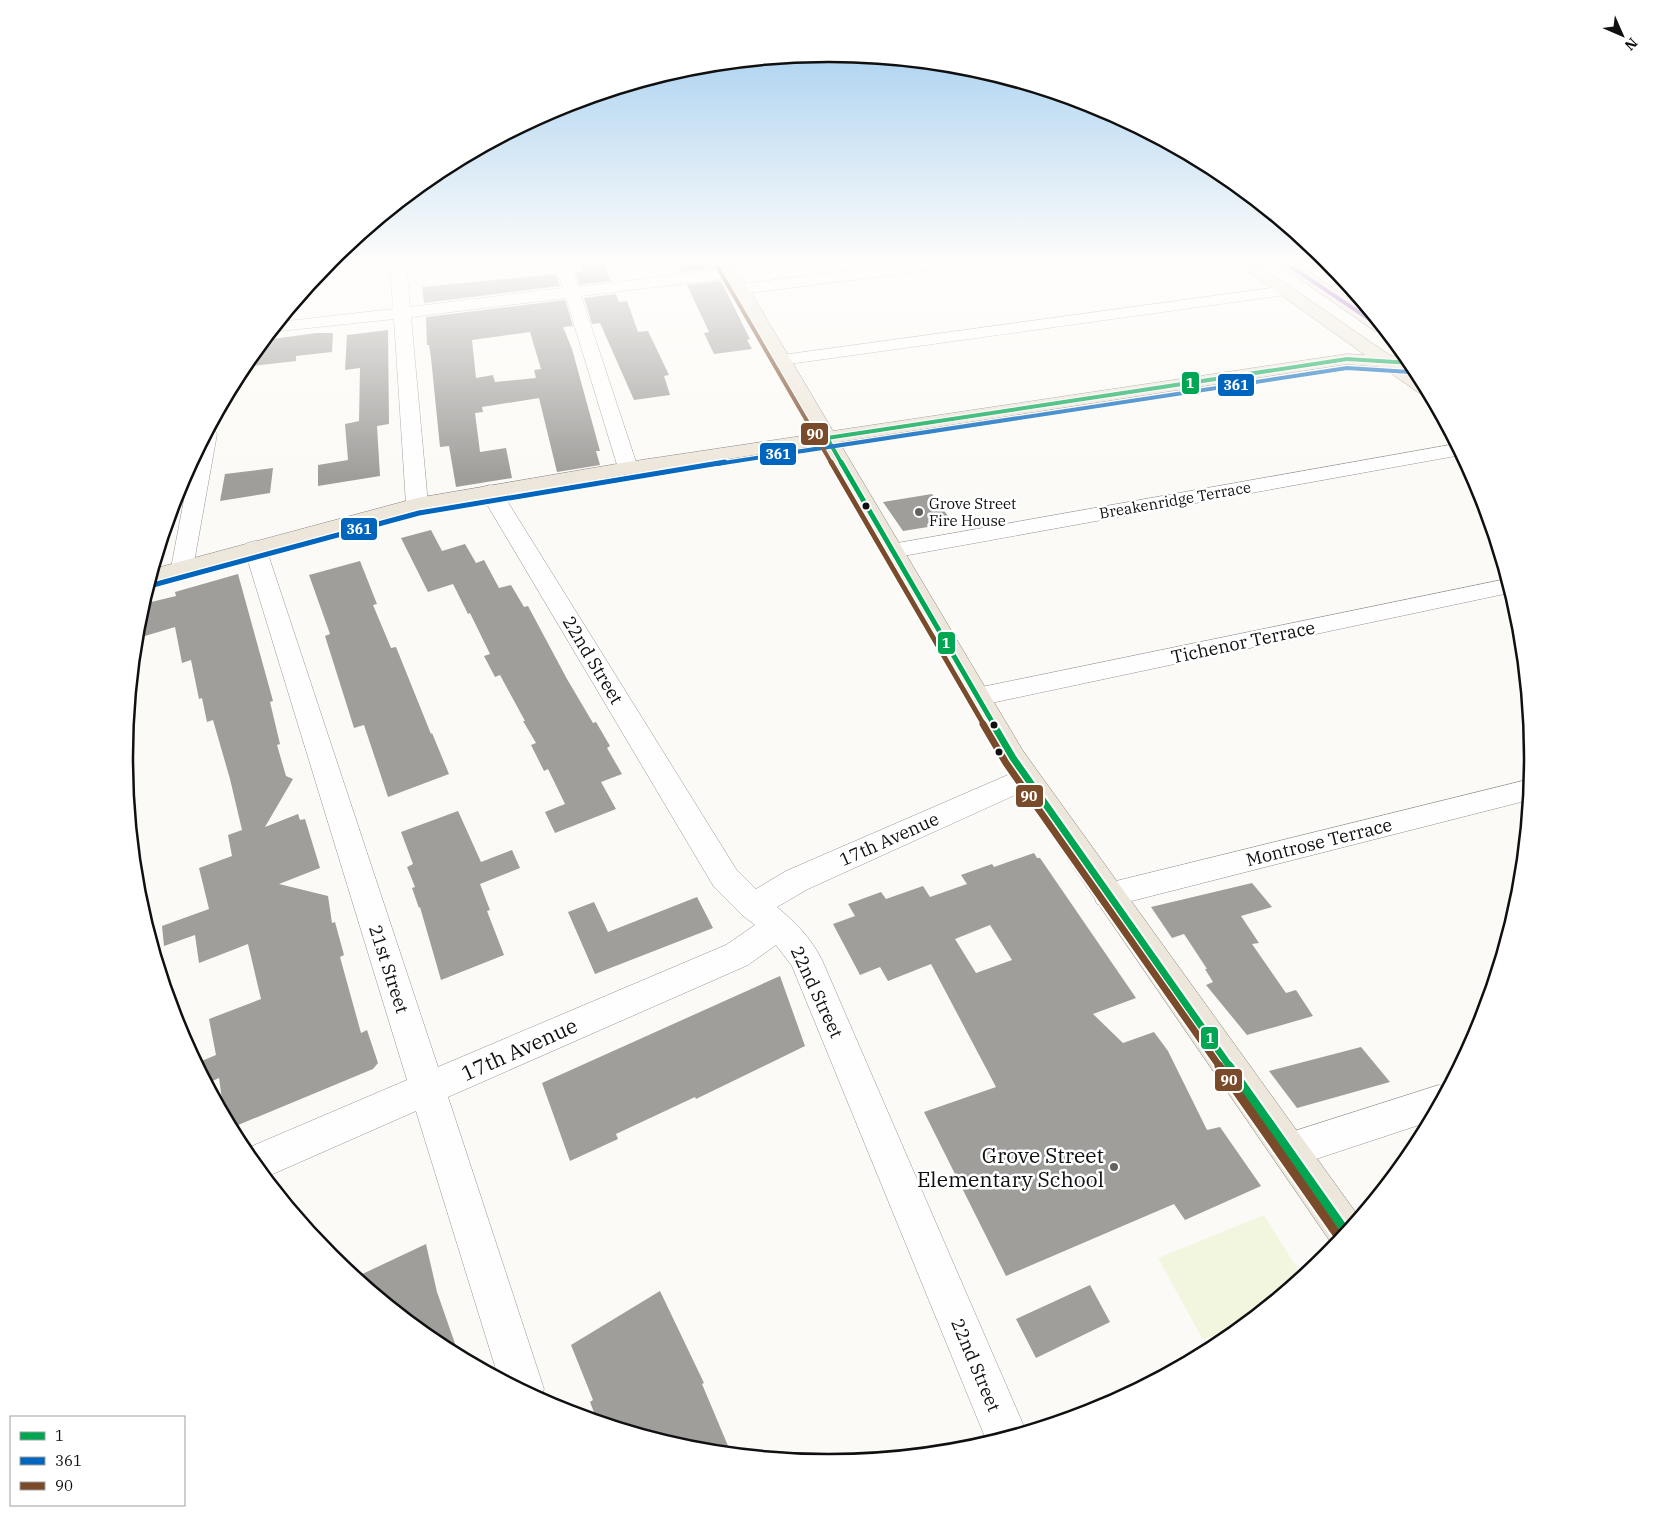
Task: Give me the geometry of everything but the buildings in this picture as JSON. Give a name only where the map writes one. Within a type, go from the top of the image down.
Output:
[{"type":"main road","points":[[767,335],[977,697],[1027,778],[1342,1226]]},
{"type":"main road","points":[[1348,335],[1411,379]]},
{"type":"main road","points":[[158,575],[417,504],[490,491],[628,468],[1347,359],[1400,362]]},
{"type":"street","points":[[404,335],[417,504]]},
{"type":"street","points":[[585,335],[628,468]]},
{"type":"street","points":[[782,360],[966,335]]},
{"type":"street","name":"Breakenridge Terrace","points":[[892,551],[1452,451]]},
{"type":"street","points":[[182,568],[203,454]]},
{"type":"street","name":"22nd Street","points":[[490,491],[725,878],[739,894],[790,937],[806,960],[1004,1431]]},
{"type":"street","name":"21st Street","points":[[255,548],[521,1382]]},
{"type":"street","name":"Tichenor Terrace","points":[[977,697],[1502,587]]},
{"type":"street","name":"17th Avenue","points":[[262,1161],[736,955],[754,945],[766,916],[797,880],[1027,778]]},
{"type":"street","name":"Montrose Terrace","points":[[1108,895],[1523,791]]},
{"type":"street","points":[[1289,1150],[1432,1104]]},
{"type":"green space","points":[[1264,1215],[1298,1270],[1252,1310],[1220,1332],[1203,1340],[1158,1258]]},
{"type":"transit line","name":"90","points":[[757,335],[1006,763],[1336,1233]]},
{"type":"transit line","name":"1","points":[[827,438],[1347,359],[1400,362]]},
{"type":"transit line","name":"361","points":[[155,584],[419,513],[629,477],[1347,368],[1407,372]]},
{"type":"transit line","name":"1","points":[[827,438],[1013,758],[1342,1226]]},
{"type":"place","name":"Grove Street Fire House","points":[[919,512]]},
{"type":"place","name":"Grove Street Elementary School","points":[[1114,1167]]}]
